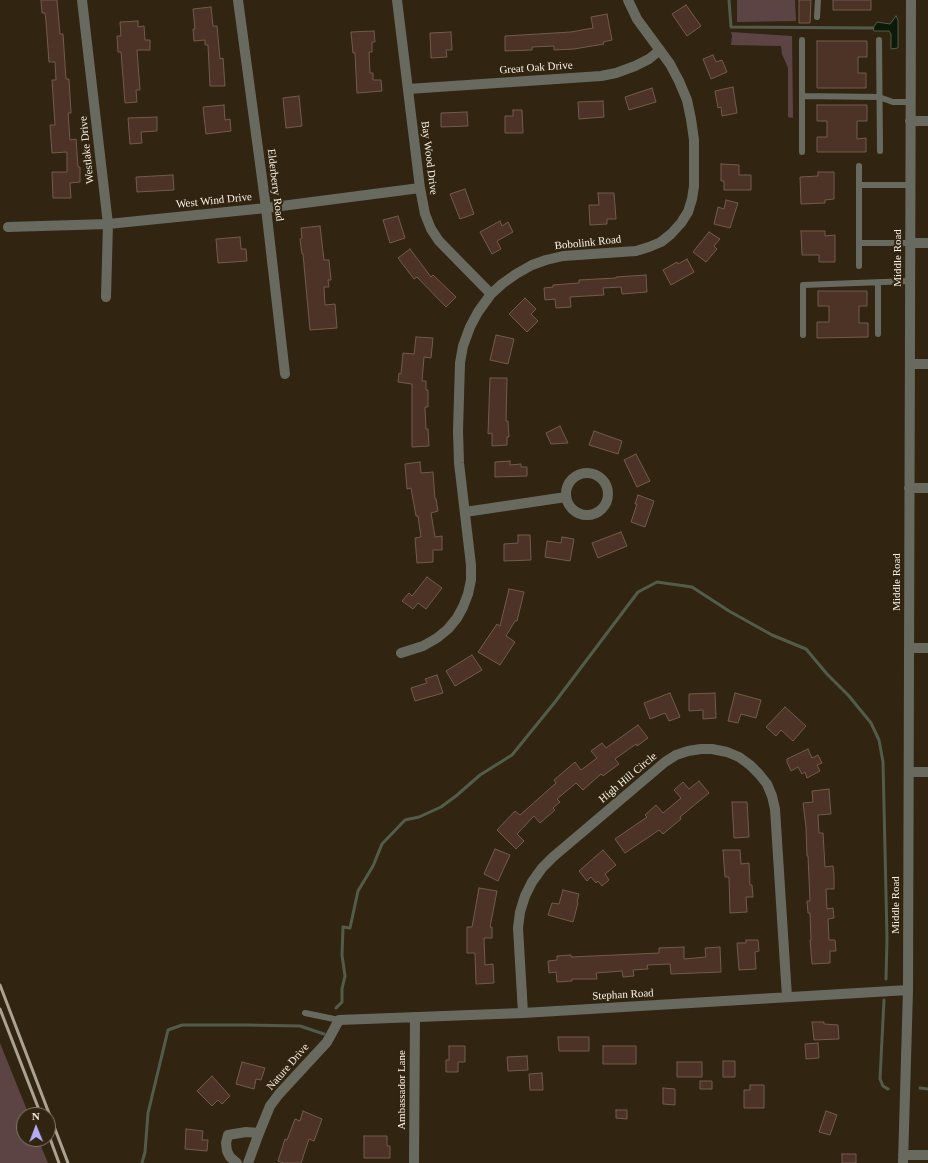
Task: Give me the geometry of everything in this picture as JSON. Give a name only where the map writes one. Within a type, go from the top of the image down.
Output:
[{"type":"street","name":"Westlake Drive","points":[[82,0],[108,224],[106,297]]},
{"type":"street","name":"Elderberry Road","points":[[238,0],[266,208],[285,374]]},
{"type":"street","name":"Bay Wood Drive","points":[[397,0],[420,188],[425,214],[431,229],[439,241],[491,294]]},
{"type":"street","name":"Bobolink Road","points":[[401,653],[423,646],[448,629],[457,618],[468,594],[472,565],[459,463],[458,431],[460,364],[463,346],[470,327],[478,312],[491,294],[502,284],[516,274],[532,266],[546,260],[563,256],[636,251],[642,249],[661,242],[671,234],[688,212],[694,186],[694,140],[687,100],[670,64],[637,19],[628,0]]},
{"type":"street","name":"Middle Road","points":[[903,1159],[908,990],[911,0]]},
{"type":"street","name":"Great Oak Drive","points":[[408,89],[601,76],[616,73],[634,66],[660,50]]},
{"type":"street","points":[[910,121],[928,121]]},
{"type":"street","name":"West Wind Drive","points":[[8,227],[108,224],[266,208],[420,188]]},
{"type":"street","points":[[910,243],[928,243]]},
{"type":"street","points":[[910,364],[928,364]]},
{"type":"street","points":[[585,473],[598,477],[607,487],[607,501],[604,507],[599,512],[592,515],[585,516],[572,510],[566,497],[568,484],[578,475],[585,473]]},
{"type":"street","points":[[909,488],[928,488]]},
{"type":"street","points":[[465,512],[566,497]]},
{"type":"street","points":[[909,648],[928,648]]},
{"type":"street","name":"High Hill Circle","points":[[523,1013],[518,928],[520,912],[525,896],[532,882],[552,857],[665,762],[682,753],[701,749],[712,749],[727,752],[744,761],[759,774],[767,784],[772,796],[775,809],[787,997]]},
{"type":"street","points":[[909,772],[928,772]]},
{"type":"street","name":"Stephan Road","points":[[339,1020],[523,1013],[908,990]]},
{"type":"street","name":"Ambassador Lane","points":[[414,1163],[415,1017]]},
{"type":"street","name":"Nature Drive","points":[[248,1163],[270,1106],[279,1094],[327,1042],[339,1020]]},
{"type":"street","points":[[237,1163],[226,1151],[228,1135],[246,1132],[259,1133]]},
{"type":"street","points":[[903,1159],[928,1155]]},
{"type":"lane","points":[[817,17],[818,0]]},
{"type":"lane","points":[[802,40],[802,152]]},
{"type":"lane","points":[[879,40],[880,151]]},
{"type":"lane","points":[[802,96],[879,97],[893,102],[910,102]]},
{"type":"lane","points":[[859,166],[859,266]]},
{"type":"lane","points":[[859,185],[910,185]]},
{"type":"lane","points":[[859,243],[910,243]]},
{"type":"lane","points":[[803,335],[803,285],[910,281]]},
{"type":"lane","points":[[878,282],[878,334]]},
{"type":"lane","points":[[305,1013],[339,1020]]},
{"type":"shaded area","points":[[737,0],[795,0],[796,21],[737,22]]},
{"type":"shaded area","points":[[896,16],[898,20],[898,48],[891,49],[891,34],[889,31],[874,31],[873,28],[877,22],[890,24]]},
{"type":"shaded area","points":[[731,32],[792,36],[793,118],[788,117],[788,68],[782,54],[781,46],[731,45]]},
{"type":"shaded area","points":[[0,1043],[26,1107],[16,1107],[16,1147],[41,1147],[48,1163],[0,1163]]},
{"type":"building","points":[[41,0],[57,0],[60,34],[63,34],[66,79],[69,79],[71,113],[68,113],[70,140],[76,139],[78,167],[80,167],[80,182],[70,183],[71,198],[53,198],[52,172],[67,172],[67,152],[52,153],[50,125],[55,125],[52,80],[56,80],[55,62],[49,62],[45,13],[42,13]]},
{"type":"building","points":[[799,0],[811,0],[810,23],[799,23]]},
{"type":"building","points":[[833,0],[871,0],[871,10],[833,10]]},
{"type":"building","points":[[686,5],[701,26],[687,36],[672,14]]},
{"type":"building","points":[[211,7],[213,26],[217,26],[220,59],[223,58],[225,86],[210,86],[208,45],[205,45],[205,40],[194,41],[193,29],[195,29],[193,9]]},
{"type":"building","points":[[607,14],[612,40],[603,42],[604,44],[574,49],[554,50],[554,46],[532,47],[532,50],[505,51],[505,36],[571,32],[593,28],[591,17]]},
{"type":"building","points":[[138,21],[138,27],[144,26],[145,40],[150,40],[150,50],[137,50],[140,90],[136,90],[137,102],[125,103],[121,52],[118,52],[117,36],[121,36],[120,22]]},
{"type":"building","points":[[374,31],[375,42],[372,42],[372,52],[369,52],[370,73],[373,73],[373,80],[381,80],[382,91],[357,93],[355,53],[353,53],[351,32]]},
{"type":"building","points":[[451,32],[452,50],[446,50],[447,57],[431,58],[430,33]]},
{"type":"building","points":[[817,41],[867,41],[867,57],[858,57],[858,73],[866,73],[866,88],[817,88]]},
{"type":"building","points":[[713,55],[716,62],[722,60],[727,72],[711,79],[703,59]]},
{"type":"building","points":[[733,87],[737,113],[722,116],[721,107],[718,108],[715,91]]},
{"type":"building","points":[[652,88],[656,102],[629,110],[625,97]]},
{"type":"building","points":[[299,96],[302,126],[286,128],[283,98]]},
{"type":"building","points":[[603,101],[604,117],[579,119],[578,102]]},
{"type":"building","points":[[224,105],[225,120],[230,119],[231,131],[206,134],[203,107]]},
{"type":"building","points":[[817,105],[867,105],[867,121],[857,121],[857,139],[866,138],[866,152],[817,152],[817,137],[827,137],[827,121],[817,121]]},
{"type":"building","points":[[513,110],[522,110],[523,133],[505,133],[505,116],[513,116]]},
{"type":"building","points":[[467,112],[468,126],[441,127],[441,113]]},
{"type":"building","points":[[157,117],[157,131],[141,132],[142,143],[130,144],[128,118]]},
{"type":"building","points":[[721,164],[739,165],[739,175],[751,175],[751,190],[724,190],[724,181],[721,181]]},
{"type":"building","points":[[818,172],[834,172],[834,199],[825,200],[825,203],[801,204],[800,177],[818,176]]},
{"type":"building","points":[[173,175],[174,190],[137,192],[136,177]]},
{"type":"building","points":[[465,189],[474,214],[460,219],[450,194]]},
{"type":"building","points":[[598,193],[614,193],[616,219],[607,219],[607,224],[590,225],[589,205],[599,205]]},
{"type":"building","points":[[726,200],[738,203],[730,228],[714,224],[718,207],[724,209]]},
{"type":"building","points":[[398,216],[405,238],[390,243],[383,220]]},
{"type":"building","points":[[500,221],[502,226],[508,222],[513,232],[497,241],[501,249],[492,254],[480,232]]},
{"type":"building","points":[[320,226],[324,260],[329,260],[331,280],[328,280],[329,287],[324,287],[325,305],[335,304],[337,328],[310,330],[303,254],[300,239],[302,238],[301,228]]},
{"type":"building","points":[[801,231],[825,231],[825,236],[835,235],[835,262],[819,262],[819,255],[802,255]]},
{"type":"building","points":[[709,232],[720,239],[714,246],[717,249],[706,262],[693,252]]},
{"type":"building","points":[[240,237],[241,249],[246,249],[247,261],[218,263],[216,239]]},
{"type":"building","points":[[410,249],[431,277],[433,275],[456,297],[446,307],[417,277],[414,279],[398,258]]},
{"type":"building","points":[[687,259],[694,272],[671,285],[663,270],[677,262],[678,264]]},
{"type":"building","points":[[646,275],[647,292],[622,294],[621,287],[603,288],[604,295],[570,297],[571,307],[556,308],[555,299],[545,300],[544,288],[553,287],[553,285],[579,283],[579,280]]},
{"type":"building","points":[[818,291],[867,291],[867,306],[859,306],[859,323],[868,323],[868,337],[817,338],[817,322],[829,322],[829,306],[818,306]]},
{"type":"building","points":[[525,298],[536,309],[531,314],[538,321],[527,332],[509,314]]},
{"type":"building","points":[[496,335],[514,339],[508,364],[490,360]]},
{"type":"building","points":[[416,337],[433,338],[431,358],[424,357],[422,381],[426,381],[426,390],[428,390],[428,407],[425,407],[426,429],[428,429],[429,446],[412,447],[412,384],[398,382],[399,373],[401,374],[403,353],[414,354]]},
{"type":"building","points":[[490,378],[507,378],[506,421],[508,421],[509,437],[507,437],[507,445],[492,446],[492,433],[488,434]]},
{"type":"building","points":[[560,426],[568,443],[551,444],[546,433]]},
{"type":"building","points":[[594,431],[622,441],[618,454],[589,445]]},
{"type":"building","points":[[636,454],[650,481],[637,487],[624,460]]},
{"type":"building","points":[[510,461],[510,465],[521,464],[521,467],[527,467],[527,476],[495,477],[495,462]]},
{"type":"building","points":[[420,462],[421,473],[433,472],[435,499],[438,511],[431,513],[435,537],[442,536],[442,550],[433,550],[433,562],[417,563],[415,538],[421,537],[418,516],[416,516],[411,488],[407,489],[405,464]]},
{"type":"building","points":[[638,495],[654,501],[645,527],[631,522],[637,504],[635,504]]},
{"type":"building","points":[[621,532],[627,546],[598,558],[592,543]]},
{"type":"building","points":[[518,535],[530,535],[531,560],[504,561],[504,544],[518,543]]},
{"type":"building","points":[[562,537],[574,539],[570,561],[545,557],[547,541],[561,543]]},
{"type":"building","points":[[427,577],[442,588],[426,609],[418,603],[413,609],[402,601],[409,593],[412,596]]},
{"type":"building","points":[[509,589],[524,592],[517,621],[515,621],[506,636],[515,642],[500,665],[478,652],[497,624],[500,626]]},
{"type":"building","points":[[472,655],[482,670],[455,686],[446,671]]},
{"type":"building","points":[[437,675],[443,693],[415,701],[411,688],[427,683],[425,679]]},
{"type":"building","points":[[670,693],[680,717],[669,721],[665,713],[650,719],[644,703]]},
{"type":"building","points":[[715,693],[716,718],[703,719],[703,710],[689,711],[689,694]]},
{"type":"building","points":[[735,693],[761,700],[756,718],[741,714],[738,723],[728,721]]},
{"type":"building","points":[[785,707],[806,726],[793,741],[781,730],[776,736],[766,727]]},
{"type":"building","points":[[638,725],[648,738],[637,746],[636,744],[615,759],[619,764],[603,776],[601,774],[583,790],[576,783],[557,799],[560,802],[553,808],[555,810],[540,823],[534,816],[517,834],[524,841],[516,849],[497,830],[515,811],[520,815],[556,783],[554,780],[575,762],[581,770],[597,758],[591,751],[602,743],[606,748]]},
{"type":"building","points":[[808,749],[812,758],[818,755],[822,763],[817,765],[820,771],[807,778],[805,772],[802,774],[798,767],[791,771],[787,759]]},
{"type":"building","points":[[699,781],[709,793],[680,817],[681,819],[663,834],[659,830],[625,853],[615,839],[647,817],[645,815],[656,805],[663,813],[681,798],[674,790],[683,782],[689,789]]},
{"type":"building","points":[[829,789],[831,814],[818,815],[819,833],[823,833],[825,867],[833,866],[834,889],[826,889],[827,909],[833,908],[834,918],[828,919],[829,940],[835,940],[836,951],[830,951],[830,963],[812,964],[810,913],[808,913],[807,901],[810,901],[808,856],[803,803],[813,802],[812,791]]},
{"type":"building","points":[[732,802],[747,802],[749,837],[734,838]]},
{"type":"building","points":[[495,849],[510,855],[498,881],[484,874]]},
{"type":"building","points":[[603,850],[616,865],[605,874],[609,880],[602,886],[598,881],[596,883],[591,877],[587,881],[579,871]]},
{"type":"building","points":[[723,850],[740,850],[741,864],[749,863],[750,885],[752,885],[753,897],[746,897],[747,912],[730,913],[729,877],[725,877]]},
{"type":"building","points":[[479,888],[497,891],[490,927],[492,927],[492,938],[484,938],[485,965],[493,964],[494,983],[476,984],[475,953],[467,953],[467,927],[472,927]]},
{"type":"building","points":[[563,890],[579,894],[573,922],[548,915],[552,903],[559,904]]},
{"type":"building","points":[[746,940],[758,940],[759,951],[755,952],[756,969],[739,970],[737,943],[746,943]]},
{"type":"building","points":[[684,947],[684,959],[706,957],[705,948],[720,947],[721,972],[671,974],[670,964],[647,965],[648,969],[633,970],[634,976],[623,977],[622,971],[596,973],[597,979],[572,979],[572,981],[557,982],[556,972],[549,973],[548,961],[557,960],[557,956],[571,955],[571,957],[659,953],[659,948]]},
{"type":"building","points":[[812,1022],[824,1022],[824,1024],[838,1025],[839,1039],[814,1040]]},
{"type":"building","points":[[558,1037],[589,1037],[589,1051],[559,1051]]},
{"type":"building","points":[[818,1043],[819,1058],[806,1059],[805,1044]]},
{"type":"building","points":[[449,1046],[465,1046],[465,1062],[458,1062],[458,1072],[446,1072],[446,1060],[449,1060]]},
{"type":"building","points":[[603,1046],[636,1046],[636,1064],[603,1064]]},
{"type":"building","points":[[527,1056],[528,1070],[508,1071],[507,1057]]},
{"type":"building","points":[[723,1061],[735,1061],[735,1077],[723,1077]]},
{"type":"building","points":[[242,1062],[265,1068],[261,1080],[256,1079],[254,1089],[236,1084]]},
{"type":"building","points":[[677,1062],[702,1062],[702,1077],[677,1077]]},
{"type":"building","points":[[542,1073],[543,1090],[530,1090],[529,1074]]},
{"type":"building","points":[[212,1076],[230,1096],[222,1104],[218,1100],[212,1106],[197,1091]]},
{"type":"building","points":[[700,1081],[712,1081],[712,1089],[700,1089]]},
{"type":"building","points":[[750,1085],[764,1085],[764,1108],[744,1108],[744,1090],[750,1090]]},
{"type":"building","points":[[663,1088],[675,1089],[675,1105],[663,1104]]},
{"type":"building","points":[[616,1110],[627,1110],[627,1119],[616,1118]]},
{"type":"building","points":[[303,1111],[322,1119],[314,1141],[309,1139],[301,1163],[284,1163],[278,1161],[285,1139],[287,1140],[295,1119],[300,1121]]},
{"type":"building","points":[[826,1111],[837,1115],[830,1135],[819,1132]]},
{"type":"building","points":[[186,1129],[203,1131],[202,1140],[208,1140],[207,1151],[185,1149]]},
{"type":"building","points":[[364,1136],[387,1136],[387,1146],[390,1146],[390,1158],[364,1158]]},
{"type":"building","points":[[842,1154],[856,1154],[856,1163],[842,1163]]},
{"type":"waterway","points":[[729,0],[731,27],[873,28]]},
{"type":"waterway","points":[[336,1008],[342,1002],[342,989],[345,976],[342,955],[343,927],[350,928],[358,891],[373,866],[382,844],[405,820],[419,817],[441,807],[480,775],[512,755],[555,702],[638,592],[657,582],[692,587],[729,611],[772,635],[806,649],[827,674],[849,696],[871,723],[879,740],[883,762],[887,938],[886,979]]},
{"type":"waterway","points":[[884,1000],[880,1079],[883,1086],[888,1089]]},
{"type":"waterway","points":[[142,1163],[145,1152],[148,1113],[168,1030],[182,1025],[300,1026],[324,1034]]},
{"type":"waterway","points":[[920,1088],[928,1089]]},
{"type":"railway","points":[[0,985],[68,1163]]},
{"type":"railway","points":[[0,1009],[38,1107]]},
{"type":"railway","points":[[53,1147],[59,1163]]}]
